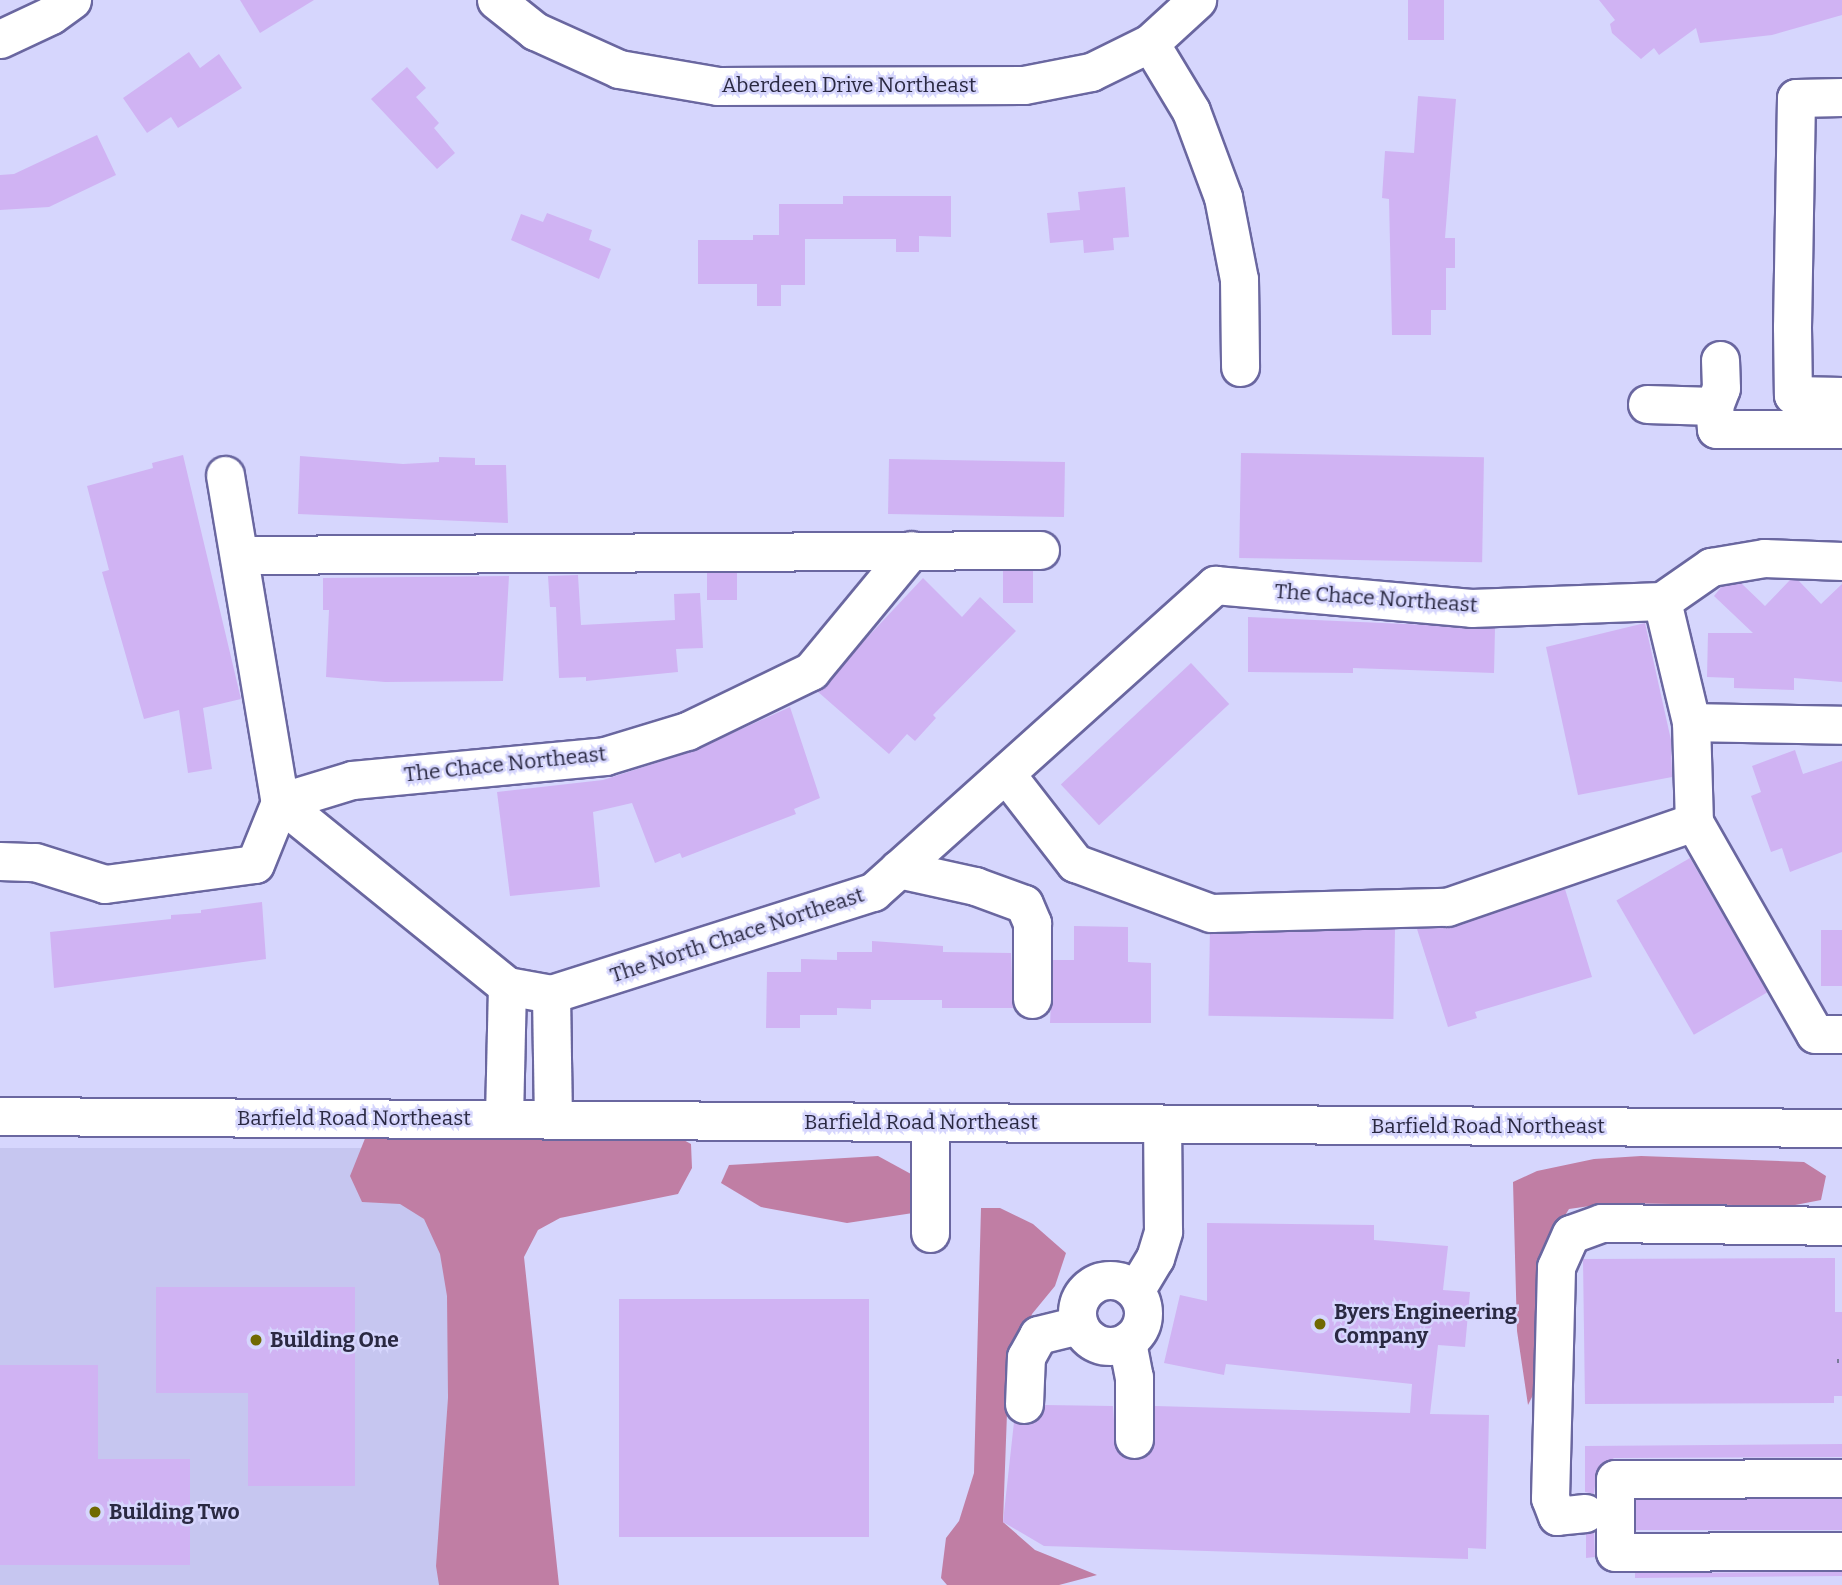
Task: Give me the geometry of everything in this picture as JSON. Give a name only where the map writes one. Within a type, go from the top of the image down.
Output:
[{"type":"street","points":[[0,39],[51,15],[72,0]]},
{"type":"street","name":"Aberdeen Drive Northeast","points":[[496,0],[535,31],[620,69],[717,86],[1024,85],[1091,72],[1150,43],[1197,0]]},
{"type":"street","points":[[1150,43],[1191,111],[1223,197],[1239,279],[1240,367]]},
{"type":"street","points":[[1842,97],[1796,98],[1792,327],[1793,395],[1842,396]]},
{"type":"street","points":[[1720,360],[1721,388],[1714,406],[1716,429],[1842,429]]},
{"type":"street","points":[[1647,404],[1714,406]]},
{"type":"street","points":[[0,861],[35,862],[105,884],[255,864],[280,802],[225,475]]},
{"type":"street","name":"The Chace Northeast","points":[[280,802],[352,780],[605,756],[687,731],[811,671],[911,550]]},
{"type":"street","points":[[239,555],[1040,550]]},
{"type":"street","points":[[1842,561],[1764,558],[1711,567],[1662,601],[1691,722],[1694,822],[1815,1034],[1842,1034]]},
{"type":"street","name":"The Chace Northeast","points":[[1018,763],[1215,585],[1471,608],[1662,601]]},
{"type":"street","points":[[1691,722],[1842,725]]},
{"type":"street","points":[[1018,763],[1075,863],[1211,912],[1447,906],[1694,822]]},
{"type":"street","name":"The North Chace Northeast","points":[[551,994],[873,892],[1018,763]]},
{"type":"street","points":[[280,802],[507,986],[551,994],[553,1119]]},
{"type":"street","points":[[898,869],[975,886],[1024,904],[1032,923],[1032,999]]},
{"type":"street","points":[[504,1118],[507,986]]},
{"type":"street","name":"Barfield Road Northeast","points":[[0,1116],[1842,1128]]},
{"type":"street","points":[[930,1123],[930,1233]]},
{"type":"street","points":[[1135,1291],[1155,1258],[1163,1231],[1162,1124]]},
{"type":"street","points":[[1574,1502],[1556,1267],[1571,1234],[1601,1223],[1842,1226]]},
{"type":"street","points":[[1115,1280],[1135,1291],[1141,1301],[1141,1324],[1127,1342],[1104,1346],[1084,1335],[1079,1325],[1078,1302],[1093,1284],[1115,1280]]},
{"type":"street","points":[[1024,1404],[1026,1357],[1038,1335],[1079,1325]]},
{"type":"street","points":[[1127,1342],[1134,1377],[1134,1440]]},
{"type":"street","points":[[1842,1478],[1615,1479],[1615,1552],[1842,1551]]},
{"type":"shaded area","points":[[368,1131],[669,1132],[691,1144],[692,1168],[678,1194],[560,1218],[538,1230],[524,1257],[559,1585],[439,1585],[436,1566],[448,1398],[447,1296],[440,1254],[424,1219],[400,1204],[362,1202],[350,1176]]},
{"type":"shaded area","points":[[0,1148],[457,1148],[457,1585],[0,1585]]},
{"type":"shaded area","points":[[878,1156],[911,1174],[913,1213],[847,1223],[761,1207],[721,1183],[729,1165]]},
{"type":"shaded area","points":[[1641,1156],[1804,1162],[1826,1176],[1821,1200],[1790,1206],[1611,1203],[1569,1209],[1551,1238],[1538,1385],[1528,1405],[1517,1331],[1513,1182],[1537,1171],[1594,1159]]},
{"type":"shaded area","points":[[981,1208],[1000,1208],[1033,1224],[1066,1253],[1055,1286],[1032,1314],[1014,1365],[1007,1413],[1003,1522],[1035,1550],[1097,1575],[1059,1585],[947,1585],[941,1578],[946,1538],[959,1521],[974,1473]]},
{"type":"building","points":[[240,0],[314,0],[260,33]]},
{"type":"building","points":[[1408,0],[1444,0],[1444,40],[1408,40]]},
{"type":"building","points":[[1599,0],[1842,0],[1842,15],[1772,35],[1700,43],[1696,28],[1659,55],[1654,48],[1641,59],[1612,33],[1610,24],[1615,20]]},
{"type":"building","points":[[189,52],[200,68],[219,54],[242,88],[178,128],[171,117],[147,133],[123,98]]},
{"type":"building","points":[[407,67],[426,88],[416,97],[439,123],[434,128],[455,153],[437,169],[371,99]]},
{"type":"building","points":[[1418,96],[1456,99],[1445,238],[1455,238],[1455,268],[1446,268],[1446,310],[1431,310],[1431,335],[1392,335],[1389,199],[1382,198],[1385,151],[1414,153]]},
{"type":"building","points":[[97,135],[116,175],[49,207],[0,210],[0,175],[14,174]]},
{"type":"building","points":[[1125,187],[1129,237],[1113,238],[1114,250],[1084,253],[1083,240],[1050,243],[1047,213],[1080,210],[1078,192]]},
{"type":"building","points":[[843,196],[951,196],[951,237],[919,236],[919,252],[896,252],[896,239],[805,239],[805,285],[781,285],[781,306],[757,306],[757,284],[698,284],[698,240],[753,240],[753,235],[779,235],[779,204],[843,204]]},
{"type":"building","points":[[547,213],[592,230],[589,240],[611,249],[599,279],[511,240],[521,214],[543,222]]},
{"type":"building","points":[[1241,453],[1484,457],[1482,562],[1239,558]]},
{"type":"building","points":[[183,455],[241,699],[203,708],[212,769],[188,773],[179,710],[144,719],[102,572],[109,570],[87,486],[153,468],[152,463]]},
{"type":"building","points":[[300,456],[403,464],[439,462],[439,457],[475,458],[475,465],[506,465],[508,523],[298,514]]},
{"type":"building","points":[[889,459],[1065,462],[1064,517],[888,514]]},
{"type":"building","points":[[1003,571],[1033,571],[1033,603],[1003,603]]},
{"type":"building","points":[[707,573],[737,573],[737,600],[707,600]]},
{"type":"building","points":[[578,575],[581,625],[675,620],[674,594],[700,593],[703,648],[676,649],[678,672],[586,681],[586,677],[559,678],[556,607],[550,607],[548,576]]},
{"type":"building","points":[[509,576],[503,681],[385,682],[326,677],[329,610],[323,610],[323,578]]},
{"type":"building","points":[[923,578],[962,617],[980,597],[1016,631],[933,715],[936,718],[915,741],[907,734],[889,754],[817,691]]},
{"type":"building","points":[[1790,580],[1798,580],[1821,604],[1842,584],[1842,682],[1794,678],[1794,690],[1734,688],[1734,678],[1707,677],[1708,633],[1753,633],[1714,596],[1722,586],[1741,583],[1765,606]]},
{"type":"building","points":[[1248,617],[1495,628],[1494,673],[1353,668],[1353,673],[1248,672]]},
{"type":"building","points":[[1645,623],[1671,740],[1672,777],[1578,795],[1546,647]]},
{"type":"building","points":[[1191,663],[1229,704],[1099,825],[1061,784]]},
{"type":"building","points":[[790,707],[820,798],[794,809],[796,814],[682,858],[680,853],[655,863],[632,803],[593,812],[600,887],[510,896],[497,792],[603,780],[693,751]]},
{"type":"building","points":[[1795,750],[1803,774],[1842,761],[1842,852],[1790,872],[1782,848],[1771,852],[1751,796],[1761,792],[1752,766]]},
{"type":"building","points":[[1690,858],[1768,992],[1694,1035],[1616,900]]},
{"type":"building","points":[[1565,889],[1592,977],[1475,1012],[1477,1018],[1448,1027],[1417,929],[1453,927]]},
{"type":"building","points":[[262,902],[266,959],[54,988],[50,932],[171,919],[171,915],[201,913],[201,910]]},
{"type":"building","points":[[1074,926],[1128,927],[1128,962],[1151,963],[1151,1023],[1050,1023],[1053,960],[1074,960]]},
{"type":"building","points":[[1210,926],[1395,929],[1393,1019],[1208,1016]]},
{"type":"building","points":[[1821,930],[1842,930],[1842,986],[1821,986]]},
{"type":"building","points":[[872,941],[943,946],[943,952],[1011,953],[1013,1008],[942,1008],[942,1000],[871,1000],[871,1009],[837,1008],[837,1015],[800,1015],[800,1028],[766,1028],[767,972],[801,972],[801,959],[837,960],[837,952],[872,952]]},
{"type":"building","points":[[1207,1223],[1374,1225],[1374,1240],[1448,1246],[1443,1290],[1470,1292],[1465,1347],[1438,1345],[1430,1414],[1489,1415],[1486,1549],[1468,1548],[1468,1559],[1044,1546],[1003,1522],[1014,1422],[1034,1422],[1045,1405],[1113,1406],[1116,1449],[1133,1460],[1152,1449],[1155,1406],[1410,1413],[1412,1384],[1226,1364],[1224,1375],[1164,1363],[1180,1295],[1207,1301]]},
{"type":"building","points":[[1835,1258],[1835,1312],[1842,1312],[1842,1396],[1834,1396],[1834,1403],[1585,1404],[1583,1259]]},
{"type":"building","name":"Building One","points":[[156,1287],[355,1287],[355,1486],[248,1486],[248,1393],[156,1393]]},
{"type":"building","points":[[619,1299],[869,1299],[869,1537],[619,1537]]},
{"type":"building","name":"Building Two","points":[[0,1365],[98,1365],[98,1459],[190,1459],[190,1565],[0,1565]]},
{"type":"building","points":[[1842,1444],[1842,1457],[1614,1458],[1597,1469],[1594,1494],[1585,1492],[1585,1446]]},
{"type":"building","points":[[1636,1499],[1842,1499],[1842,1530],[1636,1530]]},
{"type":"building","points":[[1594,1531],[1595,1557],[1586,1558],[1586,1534]]},
{"type":"building","points":[[1842,1572],[1842,1576],[1635,1578],[1635,1573]]},
{"type":"place","name":"Byers Engineering Company","points":[[1320,1324]]},
{"type":"place","name":"Building One","points":[[256,1340]]},
{"type":"place","name":"Building Two","points":[[95,1512]]}]
